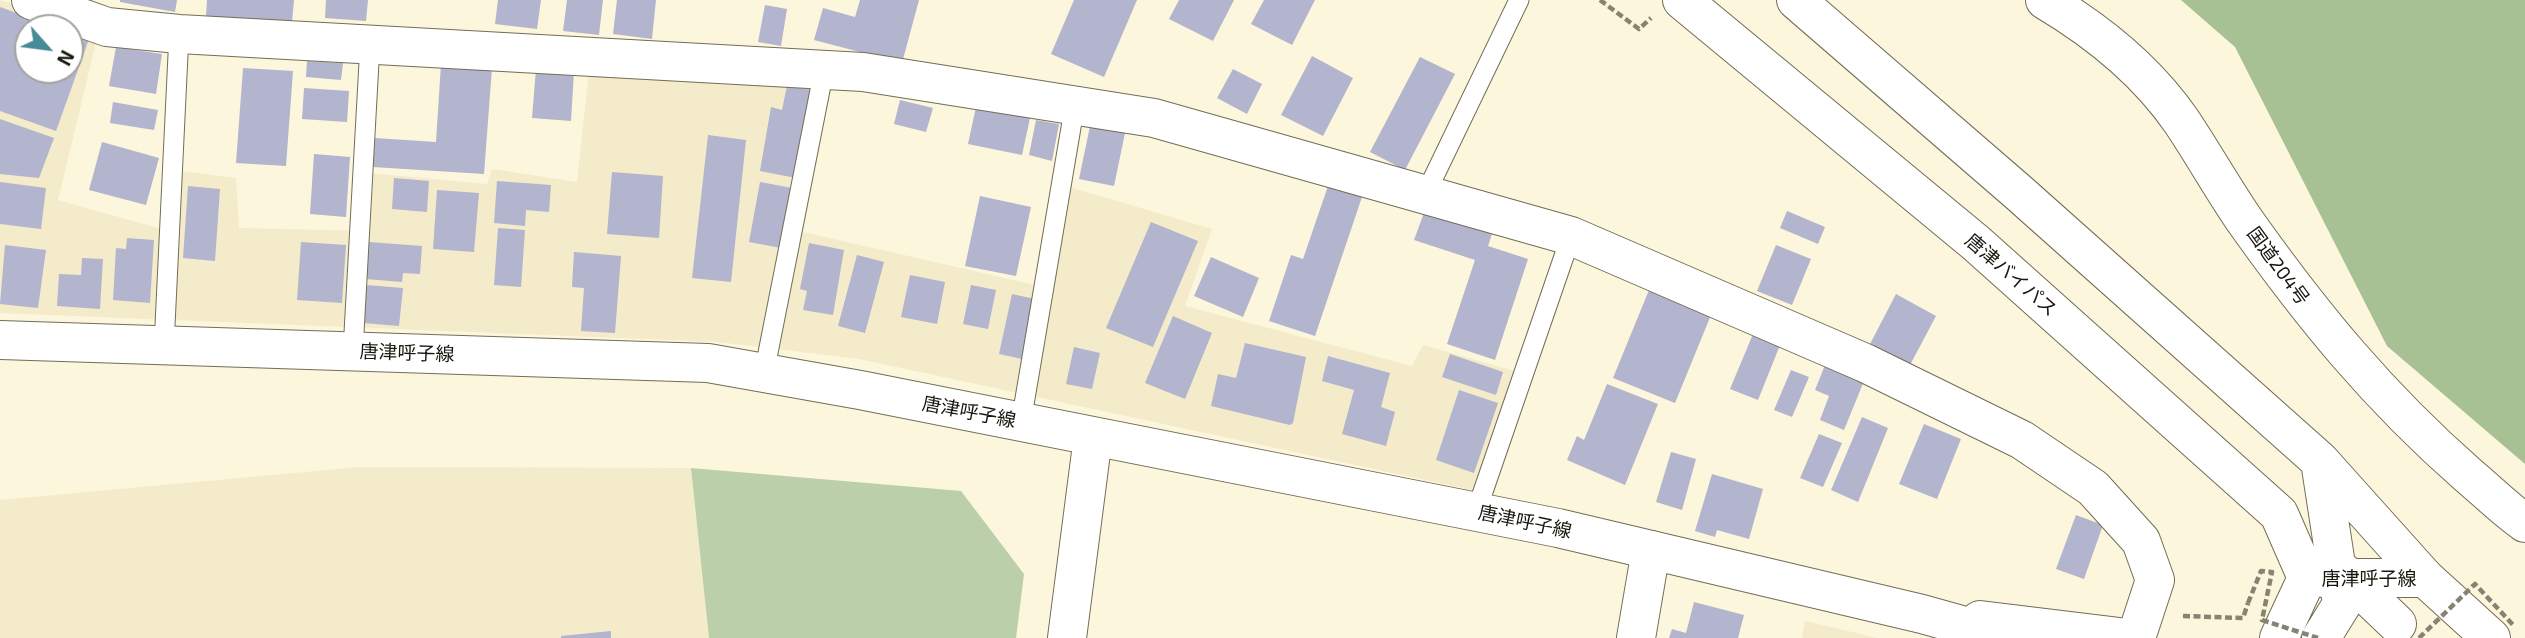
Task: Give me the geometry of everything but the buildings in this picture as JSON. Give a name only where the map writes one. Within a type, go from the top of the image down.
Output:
[{"type":"main road","points":[[31,0],[107,27],[179,34],[863,72],[1075,104],[1154,118],[1571,236],[1866,363],[2022,440],[2093,488],[2141,541],[2155,580],[2136,630]]},
{"type":"main road","points":[[1796,0],[2018,192],[2320,461],[2425,578]]},
{"type":"main road","name":"国道204号","points":[[2045,0],[2083,23],[2135,67],[2180,120],[2244,218],[2321,325],[2375,387],[2433,444],[2525,523]]},
{"type":"main road","name":"唐津バイパス","points":[[1682,6],[1976,243],[2279,514],[2335,580]]},
{"type":"main road","name":"唐津呼子線","points":[[0,340],[708,363],[1558,528],[1922,614],[2008,638]]},
{"type":"main road","points":[[1067,638],[1093,437]]},
{"type":"main road","points":[[2320,461],[2335,580],[2320,638]]},
{"type":"main road","points":[[1636,638],[1651,550]]},
{"type":"main road","name":"唐津呼子線","points":[[2335,580],[2425,578],[2503,633]]},
{"type":"main road","points":[[2279,638],[2335,580]]},
{"type":"main road","name":"唐津呼子線","points":[[2335,580],[2409,634]]},
{"type":"main road","name":"唐津呼子線","points":[[1922,614],[2136,630]]},
{"type":"lane","points":[[1426,193],[1519,0]]},
{"type":"lane","points":[[164,346],[179,34]]},
{"type":"lane","points":[[354,352],[370,44]]},
{"type":"lane","points":[[764,373],[824,69]]},
{"type":"lane","points":[[1021,422],[1075,104]]},
{"type":"lane","points":[[1476,512],[1571,236]]},
{"type":"path","points":[[1600,0],[1639,29],[1682,6]]},
{"type":"path","points":[[2136,630],[2243,618],[2261,571],[2272,572],[2262,620],[2320,638]]},
{"type":"path","points":[[2409,634],[2475,584],[2503,633]]},
{"type":"shaded area","points":[[0,0],[40,14],[14,14],[14,84],[84,84],[84,29],[98,34],[58,200],[172,232],[173,170],[236,178],[239,228],[367,231],[368,173],[487,184],[492,169],[577,182],[590,62],[833,78],[803,232],[1053,289],[1066,186],[1212,229],[1185,306],[1412,366],[1423,345],[1515,371],[1477,491],[859,359],[718,342],[0,313]]},
{"type":"shaded area","points":[[360,467],[691,468],[709,638],[0,638],[0,500]]},
{"type":"shaded area","points":[[1805,621],[1878,638],[1802,638]]},
{"type":"green space","points":[[2181,0],[2525,0],[2525,464],[2387,346],[2235,47]]},
{"type":"green space","points":[[691,468],[961,491],[1024,574],[1016,638],[709,638]]}]
